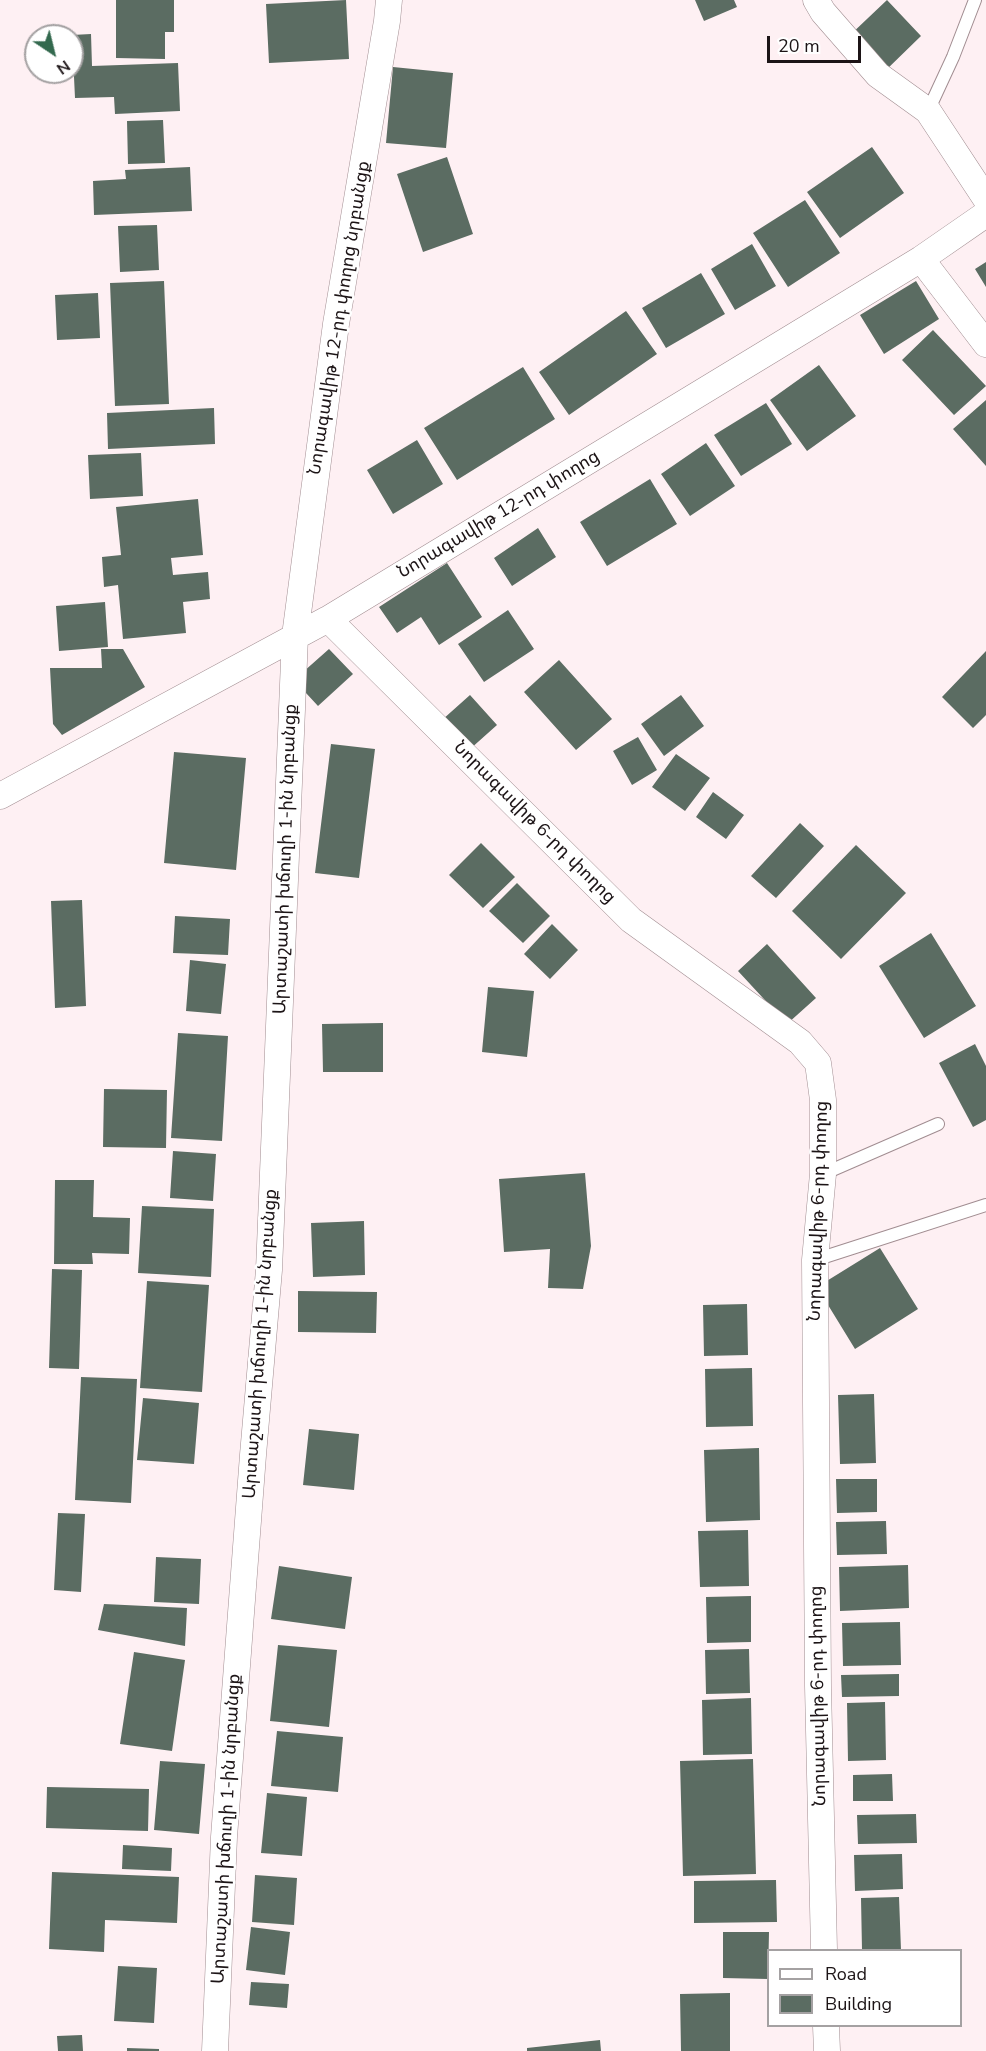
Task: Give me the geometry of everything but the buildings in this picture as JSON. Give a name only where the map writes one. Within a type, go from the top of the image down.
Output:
[{"type":"street","name":"Նորագավիթ 12-րդ փողոց նրբանցք","points":[[295,636],[336,324],[389,0]]},
{"type":"street","points":[[816,0],[823,12],[878,75],[928,111],[986,199]]},
{"type":"street","name":"Նորագավիթ 12-րդ փողոց","points":[[0,796],[328,619],[921,259],[986,214]]},
{"type":"street","points":[[921,259],[986,344]]},
{"type":"street","name":"Նորագավիթ 6-րդ փողոց","points":[[328,619],[631,920],[800,1042],[819,1063],[823,1100],[823,1174],[815,1260],[818,1686],[824,1949]]},
{"type":"street","name":"Արտաշատի խճուղի 1-ին նրբանցք","points":[[215,2051],[224,1837],[269,1270],[295,636]]},
{"type":"street","points":[[826,2027],[827,2051]]},
{"type":"lane","points":[[928,111],[953,57],[975,0]]},
{"type":"lane","points":[[823,1174],[938,1124]]},
{"type":"lane","points":[[815,1260],[986,1205]]}]
